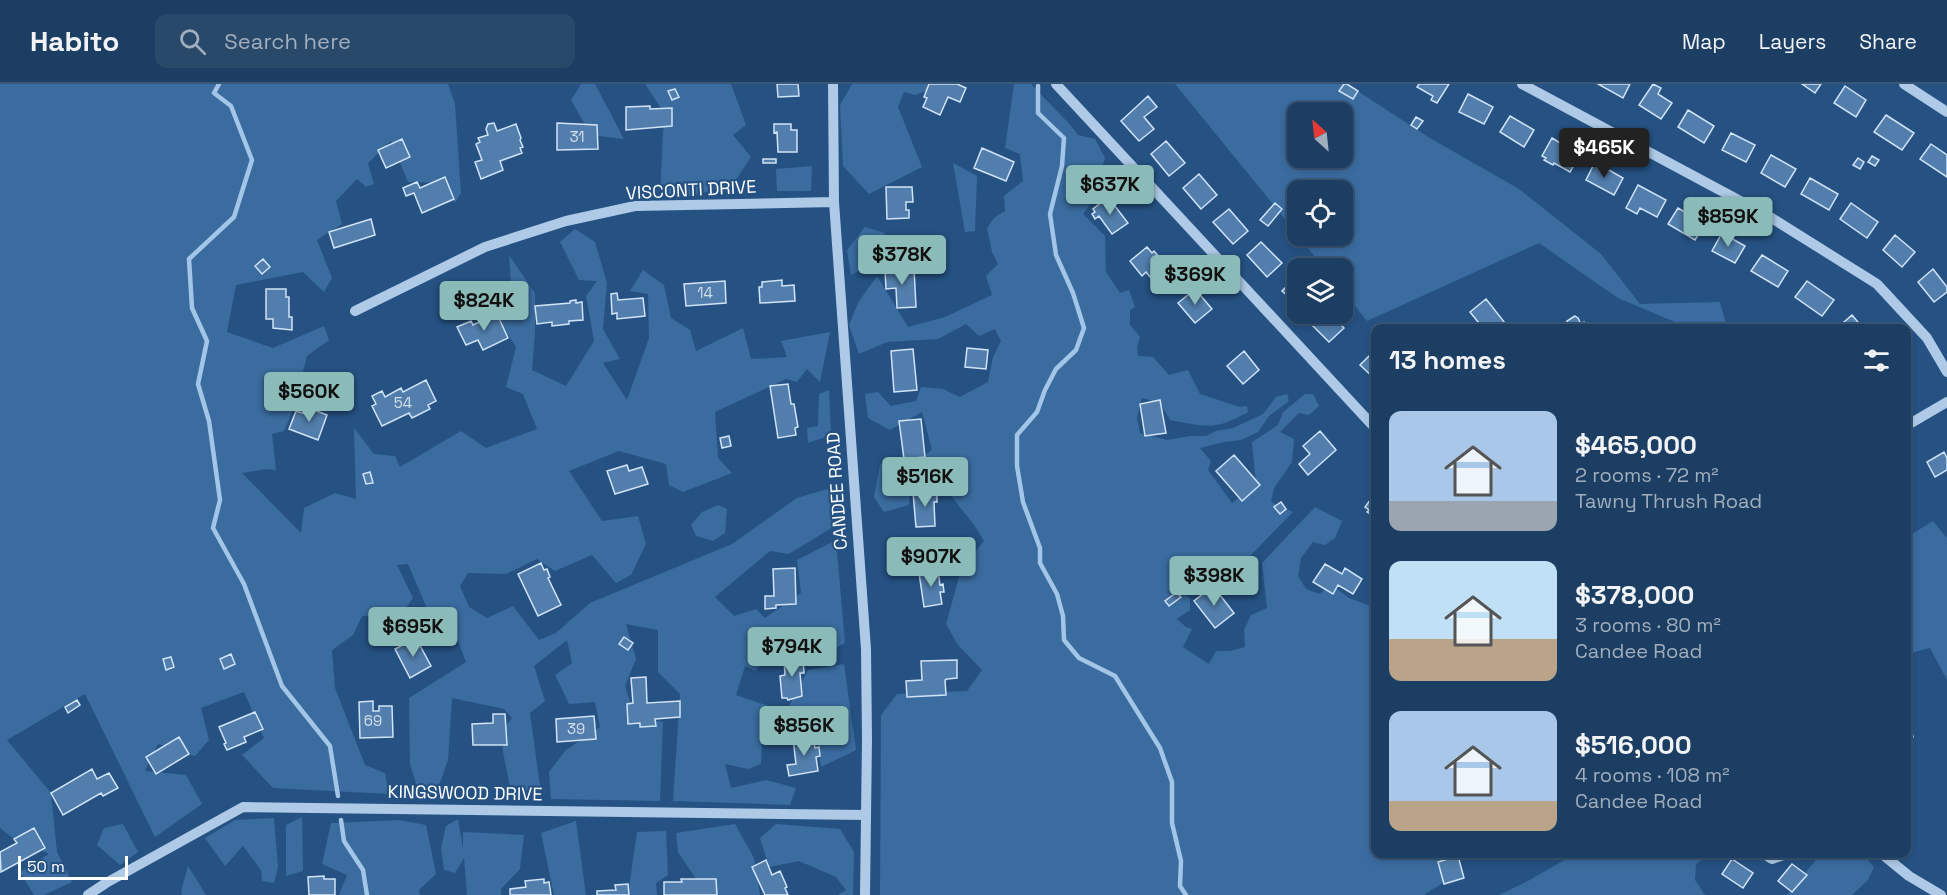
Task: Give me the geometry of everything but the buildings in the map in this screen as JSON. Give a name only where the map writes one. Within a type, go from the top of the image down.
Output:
[{"type":"street","name":"CANDEE ROAD","points":[[833,84],[834,202],[866,649],[865,895]]},
{"type":"street","points":[[1056,84],[1371,424]]},
{"type":"street","points":[[1522,84],[1770,217],[1877,284],[1928,338],[1947,372]]},
{"type":"street","points":[[1904,84],[1947,112]]},
{"type":"street","name":"VISCONTI DRIVE","points":[[355,311],[485,247],[566,221],[635,206],[834,202]]},
{"type":"street","points":[[1911,423],[1947,402]]},
{"type":"street","name":"KINGSWOOD DRIVE","points":[[88,895],[243,807],[865,815]]},
{"type":"street","points":[[1886,858],[1909,876],[1941,895]]},
{"type":"shaded area","points":[[0,84],[448,84],[455,104],[461,193],[455,203],[441,183],[408,182],[391,141],[368,163],[374,184],[366,187],[357,179],[336,201],[342,224],[317,240],[332,278],[324,292],[303,272],[236,285],[227,332],[273,348],[324,326],[329,340],[307,356],[293,410],[284,431],[272,434],[276,470],[242,473],[301,533],[304,508],[335,493],[356,499],[354,428],[374,454],[395,456],[400,467],[461,431],[486,448],[537,429],[523,394],[506,387],[516,347],[488,303],[511,281],[509,255],[535,293],[532,370],[566,386],[594,341],[586,296],[597,281],[579,280],[560,242],[575,229],[595,242],[607,283],[603,329],[620,359],[603,363],[627,400],[649,338],[648,294],[630,291],[643,270],[664,285],[671,318],[690,330],[696,351],[743,328],[751,359],[787,357],[781,341],[830,332],[820,382],[807,369],[797,382],[786,379],[715,412],[718,458],[732,473],[683,492],[669,485],[666,464],[619,451],[569,471],[602,521],[638,516],[646,544],[631,575],[616,583],[592,555],[555,571],[537,559],[506,574],[468,573],[460,586],[469,607],[487,618],[513,606],[539,640],[556,633],[590,603],[732,544],[797,498],[827,489],[842,505],[841,522],[789,554],[770,551],[715,597],[734,616],[756,609],[765,618],[801,593],[797,560],[836,540],[845,643],[807,662],[785,641],[755,671],[745,666],[736,695],[786,712],[808,670],[844,664],[856,750],[821,767],[815,731],[783,742],[777,731],[762,739],[761,764],[748,769],[725,764],[731,788],[766,780],[796,788],[790,805],[673,801],[680,694],[658,672],[658,630],[626,624],[636,659],[625,686],[635,717],[663,722],[660,801],[551,799],[549,772],[566,750],[600,727],[595,702],[569,704],[555,675],[572,663],[567,640],[534,666],[545,701],[530,713],[540,786],[529,794],[511,792],[503,752],[502,731],[512,718],[504,709],[452,698],[448,760],[436,794],[417,787],[410,764],[409,698],[466,662],[457,638],[438,634],[408,564],[397,565],[413,598],[401,615],[362,616],[353,635],[332,650],[335,688],[365,765],[385,773],[389,794],[273,788],[242,755],[264,738],[244,692],[201,708],[209,740],[195,756],[158,744],[145,771],[186,775],[202,804],[155,837],[85,694],[7,740],[51,793],[57,852],[72,882],[44,895],[34,895],[20,872],[49,854],[14,839],[0,828]]},
{"type":"shaded area","points":[[581,84],[595,84],[624,139],[591,135],[571,100]]},
{"type":"shaded area","points":[[645,84],[731,84],[746,125],[733,135],[751,157],[733,184],[692,196],[660,195],[665,114]]},
{"type":"shaded area","points":[[852,84],[934,84],[935,88],[915,95],[904,92],[898,107],[922,167],[869,194],[843,166],[840,105]]},
{"type":"shaded area","points":[[1014,84],[1031,84],[1078,135],[1095,139],[1105,158],[1101,171],[1084,165],[1069,173],[1093,177],[1090,204],[1083,214],[1105,236],[1106,272],[1120,293],[1129,290],[1135,307],[1130,310],[1130,325],[1140,337],[1137,347],[1138,356],[1153,357],[1169,375],[1188,370],[1200,394],[1240,407],[1247,406],[1248,412],[1227,422],[1202,426],[1170,420],[1160,403],[1142,398],[1137,418],[1140,433],[1167,440],[1206,436],[1216,431],[1233,428],[1263,414],[1276,397],[1287,394],[1289,401],[1269,416],[1258,432],[1241,440],[1200,448],[1211,461],[1208,470],[1232,503],[1256,485],[1252,442],[1278,425],[1283,412],[1305,394],[1313,394],[1319,406],[1309,415],[1299,413],[1280,432],[1294,439],[1292,462],[1274,488],[1271,502],[1293,512],[1250,556],[1228,569],[1206,572],[1176,581],[1170,602],[1185,595],[1190,598],[1190,610],[1177,619],[1192,629],[1183,647],[1209,664],[1216,651],[1230,651],[1245,647],[1244,630],[1251,615],[1267,608],[1262,563],[1315,507],[1342,521],[1335,538],[1325,545],[1313,542],[1301,558],[1298,576],[1306,589],[1319,594],[1332,585],[1349,598],[1371,606],[1371,858],[1440,858],[1449,879],[1424,895],[880,895],[881,715],[897,694],[967,691],[982,670],[958,645],[946,624],[962,566],[984,541],[947,490],[923,485],[910,494],[909,505],[884,512],[874,497],[880,464],[915,462],[932,450],[922,412],[890,430],[868,418],[865,394],[878,392],[891,406],[916,401],[921,387],[943,389],[960,397],[988,382],[993,357],[1001,341],[995,329],[979,336],[966,324],[938,339],[887,342],[859,354],[849,325],[859,301],[877,276],[908,327],[945,317],[992,295],[986,276],[998,264],[992,252],[987,228],[995,217],[1005,211],[1004,196],[1023,181],[1020,154],[1005,148]]},
{"type":"shaded area","points":[[1175,84],[1347,84],[1428,137],[1519,189],[1601,254],[1640,304],[1720,302],[1726,324],[1680,324],[1618,298],[1539,243],[1367,321],[1353,304],[1353,258],[1316,258],[1306,246],[1353,246],[1353,180],[1287,180],[1287,221]]},
{"type":"shaded area","points":[[953,163],[977,176],[975,231],[965,232]]},
{"type":"shaded area","points":[[812,166],[811,191],[777,191],[776,169]]},
{"type":"shaded area","points":[[865,227],[885,233],[872,263],[851,275],[847,250]]},
{"type":"shaded area","points":[[829,390],[831,435],[808,443],[807,428],[818,426],[819,394]]},
{"type":"shaded area","points":[[718,505],[727,509],[725,533],[713,541],[696,536],[691,525],[702,512]]},
{"type":"shaded area","points":[[1933,521],[1947,538],[1947,680],[1930,648],[1911,653],[1911,535]]},
{"type":"shaded area","points":[[302,817],[303,871],[286,876],[286,825]]},
{"type":"shaded area","points":[[274,818],[278,867],[274,883],[262,881],[261,870],[243,846],[225,866],[205,838],[235,820]]},
{"type":"shaded area","points":[[458,819],[463,848],[463,832],[524,835],[520,869],[501,889],[501,895],[467,895],[464,858],[455,873],[444,870],[441,848],[446,826]]},
{"type":"shaded area","points":[[399,820],[426,825],[436,874],[419,890],[420,895],[339,895],[347,875],[322,864],[331,823]]},
{"type":"shaded area","points":[[576,821],[586,895],[554,895],[541,833]]},
{"type":"shaded area","points":[[123,824],[138,852],[120,865],[97,845],[104,828]]},
{"type":"shaded area","points":[[735,824],[754,858],[760,895],[707,895],[678,852],[676,833]]},
{"type":"shaded area","points":[[776,824],[840,829],[854,852],[853,895],[838,895],[846,890],[836,877],[799,861],[769,867],[760,838]]},
{"type":"shaded area","points":[[666,831],[668,875],[656,883],[657,895],[628,895],[637,832]]},
{"type":"shaded area","points":[[1568,858],[1704,858],[1696,865],[1695,880],[1705,895],[1499,895]]},
{"type":"shaded area","points":[[1815,858],[1866,858],[1874,867],[1868,880],[1852,895],[1787,895],[1815,861]]},
{"type":"shaded area","points":[[188,866],[206,895],[182,895]]},
{"type":"waterway","points":[[219,84],[214,93],[231,106],[252,160],[234,217],[189,259],[192,308],[207,341],[198,384],[209,421],[220,500],[213,528],[244,584],[282,686],[330,746],[338,796]]},
{"type":"waterway","points":[[1038,86],[1038,113],[1064,138],[1062,166],[1050,214],[1056,255],[1073,293],[1084,328],[1076,350],[1056,369],[1037,412],[1017,435],[1017,466],[1023,502],[1040,548],[1040,563],[1057,594],[1063,616],[1064,640],[1079,658],[1115,676],[1160,748],[1172,782],[1172,823],[1181,861],[1180,886],[1186,895]]},
{"type":"waterway","points":[[341,820],[344,841],[363,870],[367,895]]}]
